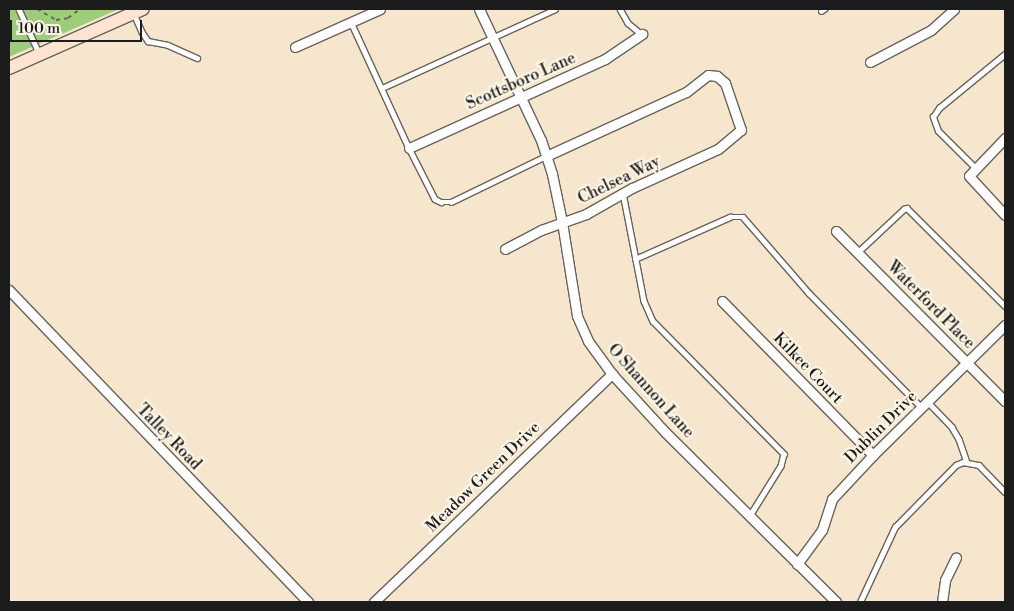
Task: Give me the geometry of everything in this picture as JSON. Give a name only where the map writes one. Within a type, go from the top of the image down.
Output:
[{"type":"main road","points":[[9,68],[138,11]]},
{"type":"street","points":[[295,47],[380,9]]},
{"type":"street","name":"O Shannon Lane","points":[[479,9],[542,140],[562,222],[577,316],[588,341],[612,374],[665,432],[836,602]]},
{"type":"street","points":[[870,62],[931,30],[954,9]]},
{"type":"street","name":"Scottsboro Lane","points":[[409,148],[605,59],[642,34]]},
{"type":"street","name":"Chelsea Way","points":[[505,249],[541,230],[586,214],[623,193],[718,149],[741,130],[725,83],[717,76],[708,75],[686,92],[546,156]]},
{"type":"street","points":[[1005,138],[969,176],[1005,215]]},
{"type":"street","name":"Waterford Place","points":[[836,231],[1005,401]]},
{"type":"street","name":"Talley Road","points":[[9,290],[308,602]]},
{"type":"street","name":"Kilkee Court","points":[[722,301],[873,455]]},
{"type":"street","name":"Dublin Drive","points":[[797,564],[822,530],[832,500],[873,455],[1005,324]]},
{"type":"street","name":"Meadow Green Drive","points":[[374,602],[612,374]]},
{"type":"street","points":[[942,602],[945,580],[956,557]]},
{"type":"lane","points":[[19,9],[40,54]]},
{"type":"lane","points":[[382,88],[555,9]]},
{"type":"lane","points":[[620,9],[628,23],[642,34]]},
{"type":"lane","points":[[138,11],[142,32],[148,41],[168,45],[197,58]]},
{"type":"lane","points":[[351,22],[409,148],[435,199],[446,202],[478,189],[546,156]]},
{"type":"lane","points":[[975,168],[938,130],[933,117],[939,108],[1005,54]]},
{"type":"lane","points":[[623,193],[644,301],[654,321],[784,454],[781,466],[750,516]]},
{"type":"lane","points":[[858,252],[904,208],[908,208],[1005,306]]},
{"type":"lane","points":[[635,259],[730,217],[743,216],[809,293],[925,405],[952,427],[959,438],[967,462]]},
{"type":"lane","points":[[860,602],[901,518],[956,465],[967,462],[979,466],[1005,492]]},
{"type":"path","points":[[37,9],[56,20],[68,18],[80,9]]},
{"type":"green space","points":[[9,9],[119,9],[9,57]]}]
